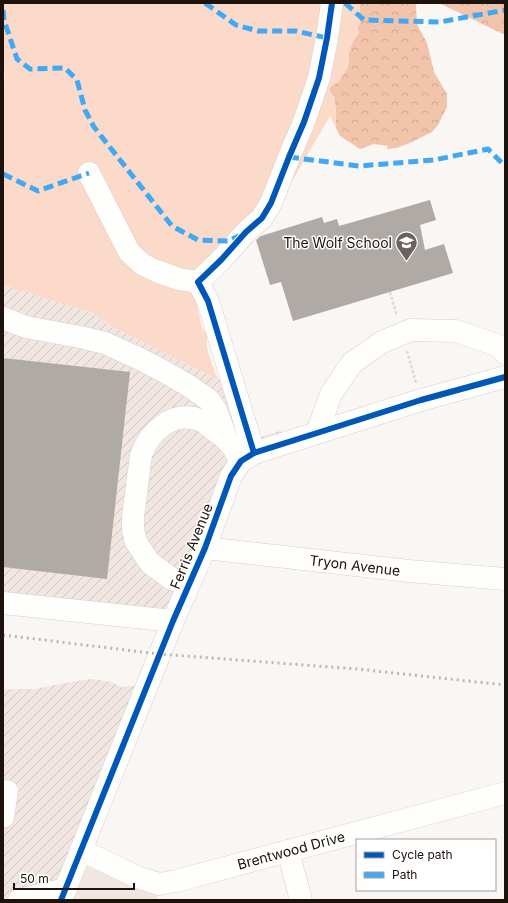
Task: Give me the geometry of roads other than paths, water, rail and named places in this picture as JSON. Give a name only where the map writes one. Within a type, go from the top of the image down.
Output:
[{"type":"street","points":[[198,282],[221,260],[246,232],[262,218],[270,204],[304,122],[319,78],[332,3]]},
{"type":"street","points":[[89,174],[129,252],[142,264],[179,279],[198,282]]},
{"type":"street","points":[[198,282],[208,301],[248,457]]},
{"type":"street","points":[[3,318],[26,326],[80,337],[105,344],[140,359],[165,372],[189,386],[208,400],[216,410],[227,440]]},
{"type":"street","points":[[317,432],[331,394],[352,363],[382,342],[411,330],[456,331],[498,346],[505,353]]},
{"type":"street","points":[[248,457],[317,432],[421,400],[505,377]]},
{"type":"street","points":[[188,586],[172,579],[150,563],[136,542],[133,530],[133,517],[141,455],[144,447],[157,430],[167,422],[176,418],[188,417],[201,421],[248,457]]},
{"type":"street","name":"Ferris Avenue","points":[[63,895],[172,621],[205,548],[230,476],[248,457]]},
{"type":"street","name":"Tryon Avenue","points":[[205,548],[409,571],[505,580]]},
{"type":"street","points":[[3,603],[172,621]]},
{"type":"street","points":[[3,817],[7,791]]},
{"type":"street","name":"Brentwood Drive","points":[[81,850],[137,877],[159,884],[176,881],[505,793]]},
{"type":"street","points":[[288,851],[302,900]]},
{"type":"street","points":[[19,900],[63,895]]},
{"type":"railway","points":[[3,635],[159,654],[357,669],[505,685]]},
{"type":"place","name":"The Wolf School","points":[[407,262]]}]
